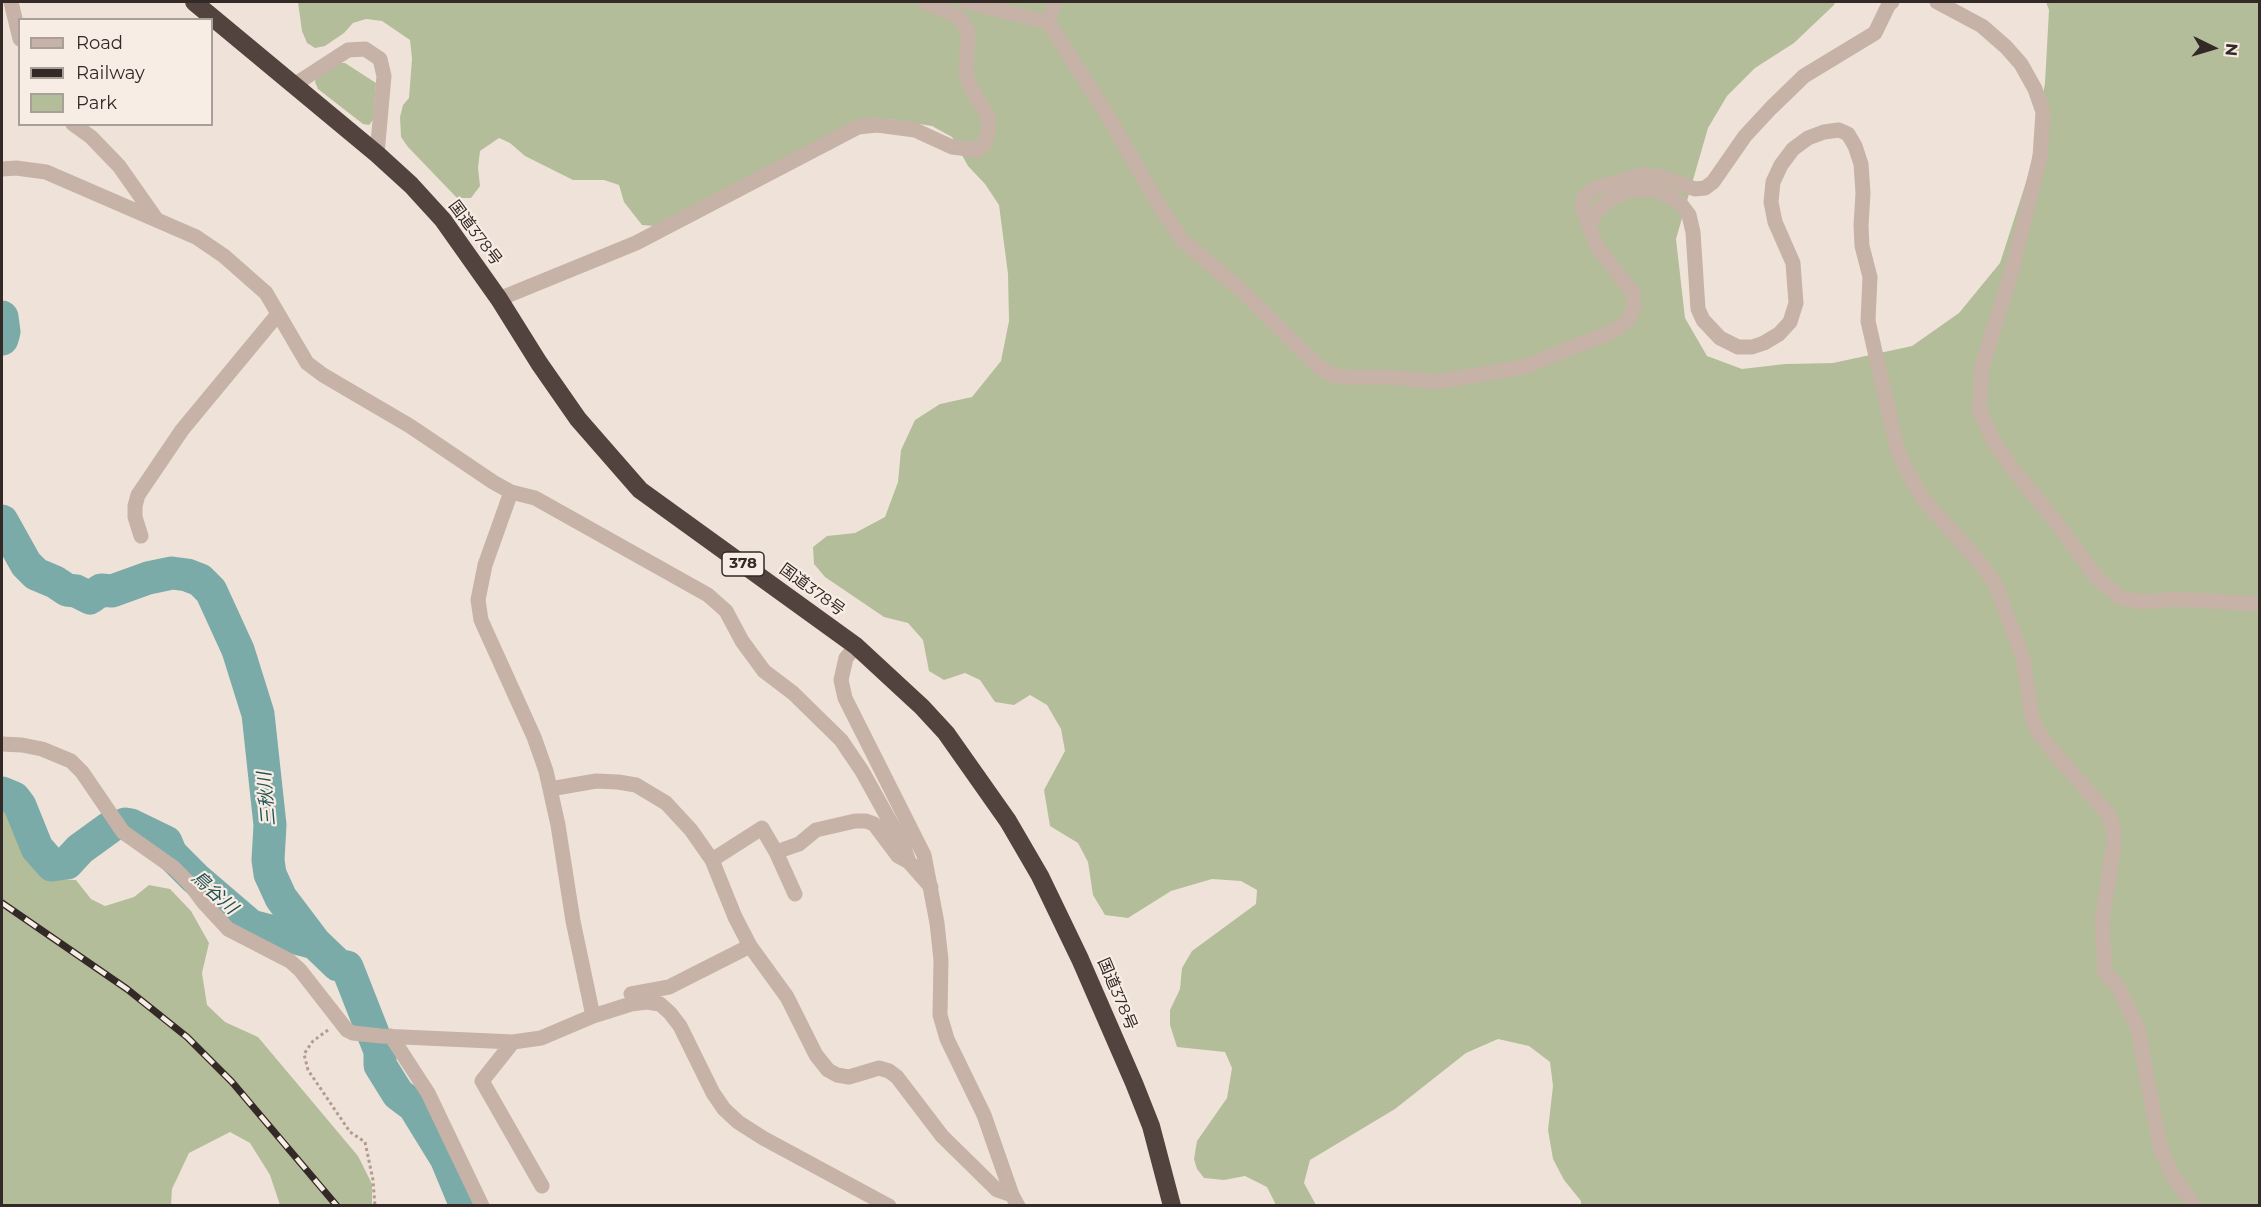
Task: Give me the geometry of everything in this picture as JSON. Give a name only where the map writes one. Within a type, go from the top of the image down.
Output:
[{"type":"highway","name":"国道378号","points":[[194,2],[377,154],[411,185],[443,220],[499,299],[538,363],[578,419],[640,490],[856,646],[922,707],[946,733],[1008,821],[1035,867],[1080,959],[1151,1126],[1172,1206]]},
{"type":"street","points":[[11,2],[18,31]]},
{"type":"street","points":[[499,299],[636,243],[858,127],[877,125],[915,130],[952,147],[977,150],[984,143],[988,131],[988,117],[971,88],[966,74],[968,32],[958,17],[925,2]]},
{"type":"street","points":[[966,2],[1048,22],[1108,116],[1157,202],[1182,240],[1242,291],[1319,367],[1332,375],[1346,377],[1390,377],[1436,382],[1524,368],[1616,330],[1628,320],[1634,307],[1633,293],[1597,247],[1582,206],[1584,196],[1595,188],[1643,175],[1662,177],[1695,189],[1705,188],[1713,182],[1745,136],[1771,108],[1804,76],[1875,33],[1888,4],[1892,2]]},
{"type":"street","points":[[1048,22],[1055,2]]},
{"type":"street","points":[[1937,2],[1982,26],[2006,47],[2021,64],[2035,89],[2043,112],[2043,133],[2038,166],[2012,270],[1982,367],[1979,408],[1991,437],[2096,577],[2121,598],[2143,602],[2175,599],[2259,604]]},
{"type":"street","points":[[294,85],[348,50],[365,49],[380,60],[384,76],[377,154]]},
{"type":"street","points":[[76,126],[91,137],[119,166],[157,220]]},
{"type":"street","points":[[1588,225],[1598,209],[1627,191],[1651,189],[1680,203],[1689,215],[1694,232],[1698,309],[1703,320],[1720,338],[1738,347],[1752,347],[1764,343],[1779,334],[1790,322],[1796,303],[1793,263],[1775,222],[1771,202],[1773,182],[1781,165],[1793,149],[1808,138],[1824,132],[1839,130],[1848,134],[1861,164],[1862,246],[1870,277],[1868,321],[1897,448],[1923,499],[1980,563],[1996,585],[2023,659],[2032,718],[2038,732],[2108,814],[2113,827],[2114,843],[2102,923],[2105,972],[2119,988],[2138,1029],[2160,1147],[2172,1175],[2195,1206]]},
{"type":"street","points":[[2,170],[16,168],[46,172],[196,237],[224,256],[266,293],[307,363],[323,375],[410,426],[493,482],[511,492],[535,498],[708,595],[726,611],[742,641],[764,671],[793,693],[841,740],[862,771],[903,845],[909,862]]},
{"type":"street","points":[[141,536],[135,517],[138,495],[182,430],[278,314]]},
{"type":"street","points":[[511,492],[485,565],[478,600],[481,620],[534,737],[550,789],[593,1016]]},
{"type":"street","points":[[856,646],[846,658],[841,680],[845,698],[924,855],[941,960],[940,1015],[947,1039],[984,1115],[1015,1200]]},
{"type":"street","points":[[2,744],[42,749],[71,761],[82,772],[123,832],[174,868],[228,929],[290,961],[300,970],[347,1030],[353,1033],[386,1036],[513,1042],[542,1038],[593,1016],[620,1008],[647,1002],[660,1004],[680,1026],[718,1101],[738,1122],[763,1138],[889,1206]]},
{"type":"street","points":[[550,789],[596,781],[618,782],[636,785],[666,803],[691,830],[712,860],[735,917],[750,946],[787,997],[816,1055],[828,1070],[837,1075],[849,1077],[879,1068],[889,1071],[897,1077],[942,1136],[997,1190],[1015,1200]]},
{"type":"street","points":[[776,852],[799,844],[816,830],[855,821],[866,821],[874,824],[898,856],[909,862],[931,887]]},
{"type":"street","points":[[712,860],[762,828],[795,894]]},
{"type":"street","points":[[620,1008],[624,998],[629,994],[669,987],[750,946]]},
{"type":"street","points":[[386,1036],[428,1093],[482,1206]]},
{"type":"street","points":[[513,1042],[482,1082],[542,1186]]},
{"type":"path","points":[[339,1021],[313,1041],[304,1054],[308,1070],[350,1132],[364,1142],[373,1180],[375,1206]]},
{"type":"green space","points":[[298,2],[1835,2],[1794,43],[1755,68],[1727,96],[1708,128],[1676,239],[1685,318],[1707,356],[1742,369],[1785,364],[1833,363],[1912,346],[1959,313],[2000,263],[2030,170],[2045,83],[2049,10],[2046,2],[2259,2],[2259,1205],[1581,1205],[1581,1201],[1564,1180],[1553,1159],[1548,1130],[1553,1086],[1550,1062],[1529,1046],[1498,1039],[1466,1053],[1395,1109],[1310,1160],[1304,1183],[1316,1205],[1276,1205],[1267,1187],[1245,1176],[1224,1180],[1204,1178],[1197,1169],[1194,1159],[1197,1141],[1227,1098],[1232,1068],[1225,1052],[1177,1047],[1170,1025],[1170,1010],[1180,989],[1182,968],[1192,951],[1256,904],[1257,890],[1241,881],[1212,879],[1171,891],[1128,918],[1105,915],[1093,895],[1088,862],[1078,843],[1050,826],[1044,790],[1065,751],[1061,729],[1047,705],[1030,695],[1014,705],[995,702],[980,680],[965,673],[944,680],[929,671],[923,640],[908,623],[884,617],[825,577],[814,564],[813,547],[827,536],[855,533],[885,517],[898,482],[901,450],[915,420],[940,404],[972,397],[1001,361],[1009,321],[1008,274],[999,205],[985,184],[968,166],[952,137],[932,126],[888,119],[857,124],[666,227],[642,225],[624,202],[619,185],[604,180],[573,180],[525,156],[510,143],[499,138],[480,151],[478,168],[480,186],[471,198],[457,198],[401,137],[400,117],[403,105],[409,98],[412,59],[410,40],[382,21],[366,19],[353,23],[344,33],[325,46],[315,48],[307,43],[302,31]]},
{"type":"green space","points":[[340,63],[345,63],[376,83],[373,120],[369,125],[363,124],[318,89],[315,82],[317,76]]},
{"type":"green space","points":[[2,807],[13,817],[21,844],[31,864],[42,874],[56,879],[76,880],[91,899],[105,906],[134,897],[149,885],[170,889],[191,911],[209,943],[202,973],[207,1005],[225,1022],[258,1037],[358,1156],[372,1184],[372,1205],[280,1205],[270,1175],[250,1143],[230,1132],[189,1153],[172,1189],[171,1205],[2,1205]]},
{"type":"waterway","name":"三秋川","points":[[2,317],[4,332],[2,339]]},
{"type":"waterway","name":"三秋川","points":[[2,521],[26,564],[36,574],[67,590],[76,591],[90,598],[101,590],[112,591],[148,578],[172,573],[200,580],[211,591],[238,650],[258,714],[270,825],[268,860],[270,874],[281,898],[315,943],[338,965],[347,967],[380,1051],[380,1065],[398,1094],[414,1106],[446,1158],[466,1206]]},
{"type":"waterway","name":"鳥谷川","points":[[2,793],[14,798],[20,806],[37,848],[52,865],[67,863],[80,849],[109,828]]},
{"type":"waterway","name":"鳥谷川","points":[[125,824],[166,842],[171,854],[195,878],[251,926],[315,943]]},
{"type":"railway","points":[[2,903],[127,989],[187,1037],[232,1082],[337,1206]]}]
